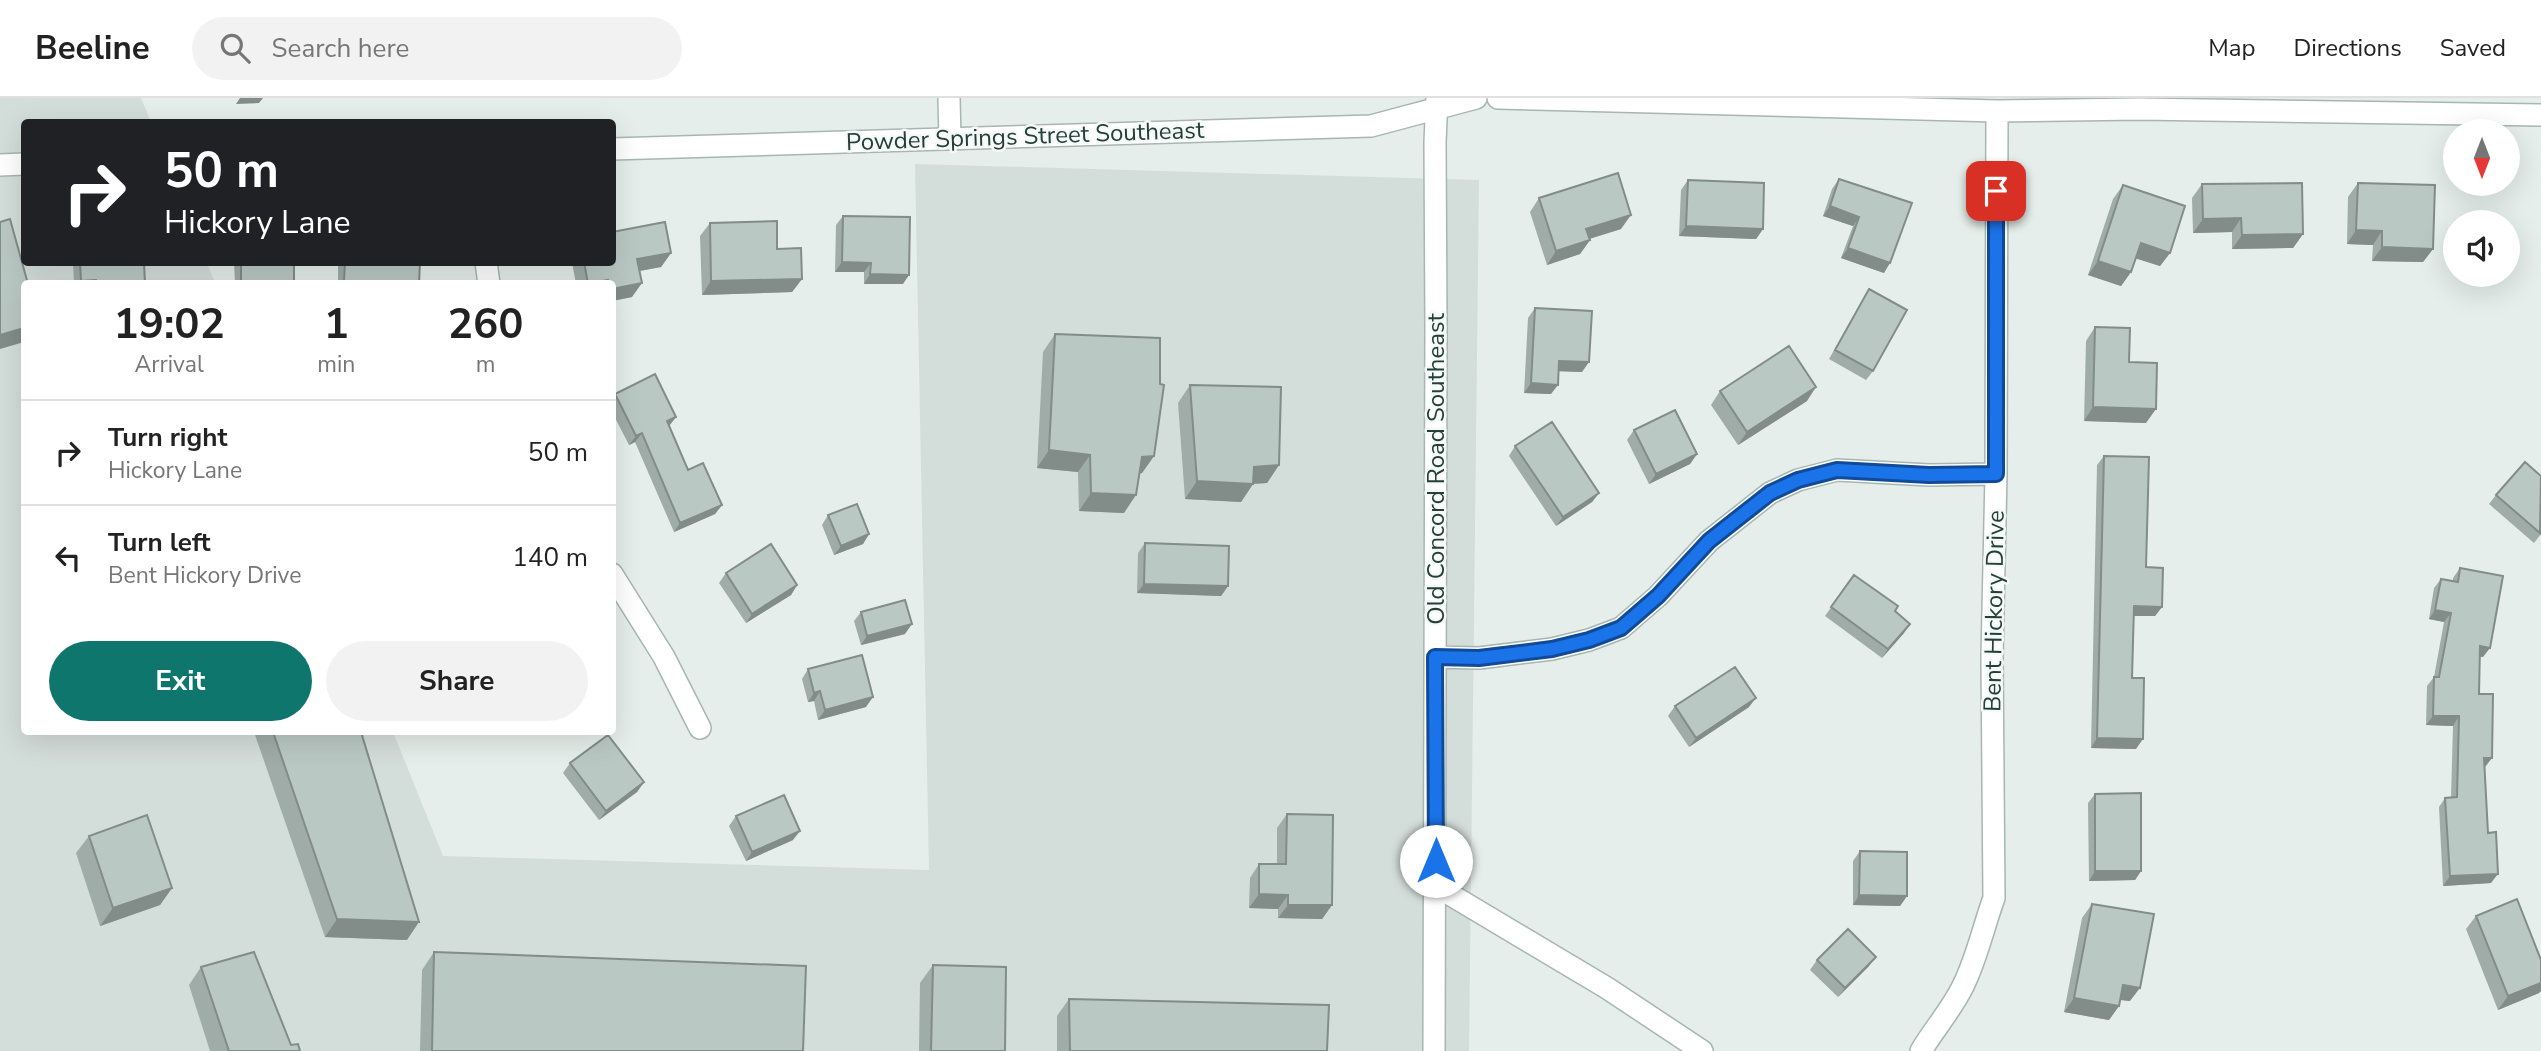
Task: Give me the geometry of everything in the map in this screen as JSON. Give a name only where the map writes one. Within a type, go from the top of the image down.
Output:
[{"type":"street","points":[[949,98],[950,139]]},
{"type":"street","name":"Powder Springs Street Southeast","points":[[616,149],[1371,126],[1437,104],[1476,98]]},
{"type":"street","points":[[1498,98],[1713,101],[1997,111],[2139,104],[2541,115]]},
{"type":"street","name":"Old Concord Road Southeast","points":[[1434,1051],[1437,104]]},
{"type":"street","name":"Bent Hickory Drive","points":[[1921,1051],[1962,989],[1978,953],[1994,898],[1992,657],[1996,474],[1997,111]]},
{"type":"street","points":[[0,165],[21,164]]},
{"type":"street","points":[[1435,657],[1479,658],[1552,649],[1589,640],[1621,628],[1658,596],[1709,541],[1770,493],[1798,480],[1837,470],[1929,475],[1996,474]]},
{"type":"street","points":[[616,580],[664,657],[700,728]]},
{"type":"street","points":[[1436,886],[1607,988],[1702,1051]]},
{"type":"shaded area","points":[[0,98],[141,98],[150,119],[21,119],[21,266],[208,266],[214,280],[21,280],[21,735],[394,735],[443,856],[929,870],[915,164],[1479,180],[1469,1051],[0,1051]]},
{"type":"building","points":[[1618,173],[1631,215],[1586,229],[1590,240],[1556,251],[1539,198]]},
{"type":"building","points":[[1839,179],[1912,203],[1890,263],[1848,248],[1859,217],[1830,206]]},
{"type":"building","points":[[1688,180],[1764,183],[1763,229],[1686,226]]},
{"type":"building","points":[[2302,183],[2303,234],[2242,235],[2241,218],[2203,219],[2202,184]]},
{"type":"building","points":[[2358,183],[2435,185],[2433,249],[2382,247],[2382,231],[2356,230]]},
{"type":"building","points":[[2123,185],[2185,206],[2170,253],[2141,243],[2131,272],[2098,261]]},
{"type":"building","points":[[843,216],[910,217],[909,275],[870,274],[871,263],[842,262]]},
{"type":"building","points":[[10,219],[27,280],[21,280],[21,329],[0,335],[0,222]]},
{"type":"building","points":[[777,221],[777,249],[801,248],[802,279],[711,281],[710,223]]},
{"type":"building","points":[[665,222],[671,253],[637,259],[642,283],[616,288],[616,280],[587,280],[585,266],[616,266],[616,231]]},
{"type":"building","points":[[80,266],[144,266],[145,280],[81,280]]},
{"type":"building","points":[[241,266],[294,266],[294,280],[241,280]]},
{"type":"building","points":[[345,266],[420,266],[419,280],[344,280]]},
{"type":"building","points":[[1869,289],[1907,310],[1873,371],[1835,350]]},
{"type":"building","points":[[1535,308],[1592,311],[1589,362],[1559,361],[1558,385],[1531,383]]},
{"type":"building","points":[[2095,327],[2130,328],[2129,362],[2157,363],[2156,409],[2093,407]]},
{"type":"building","points":[[1055,334],[1160,338],[1160,384],[1164,385],[1154,456],[1142,457],[1136,495],[1091,493],[1090,455],[1049,450]]},
{"type":"building","points":[[1789,346],[1816,387],[1747,432],[1720,391]]},
{"type":"building","points":[[655,374],[676,417],[667,421],[688,470],[703,463],[722,505],[680,523],[642,433],[636,436],[616,394]]},
{"type":"building","points":[[1190,385],[1281,387],[1279,465],[1254,467],[1253,484],[1197,481]]},
{"type":"building","points":[[1675,410],[1697,454],[1656,474],[1634,430]]},
{"type":"building","points":[[1552,422],[1599,493],[1563,517],[1515,446]]},
{"type":"building","points":[[2104,456],[2149,457],[2146,567],[2163,568],[2162,607],[2134,606],[2132,678],[2144,678],[2143,739],[2097,738]]},
{"type":"building","points":[[2525,462],[2541,476],[2540,533],[2496,495]]},
{"type":"building","points":[[857,504],[869,534],[841,546],[828,515]]},
{"type":"building","points":[[1145,543],[1229,546],[1228,586],[1144,584]]},
{"type":"building","points":[[771,544],[797,585],[752,614],[726,573]]},
{"type":"building","points":[[2460,568],[2503,576],[2490,648],[2480,646],[2479,694],[2493,694],[2492,758],[2484,758],[2488,833],[2496,832],[2498,874],[2450,876],[2445,798],[2457,797],[2459,716],[2433,716],[2434,677],[2439,677],[2451,613],[2435,610],[2441,579],[2458,582]]},
{"type":"building","points":[[1854,575],[1898,606],[1895,611],[1910,624],[1888,649],[1831,607]]},
{"type":"building","points":[[905,600],[912,624],[867,636],[861,612]]},
{"type":"building","points":[[862,655],[873,697],[825,710],[820,691],[814,693],[808,669]]},
{"type":"building","points":[[1735,667],[1756,698],[1696,738],[1675,706]]},
{"type":"building","points":[[274,735],[362,735],[419,922],[337,919]]},
{"type":"building","points":[[608,735],[644,782],[606,811],[570,763]]},
{"type":"building","points":[[2141,793],[2141,871],[2095,871],[2095,794]]},
{"type":"building","points":[[784,795],[800,831],[752,852],[736,816]]},
{"type":"building","points":[[1287,814],[1333,815],[1332,905],[1288,905],[1288,895],[1259,894],[1259,864],[1286,864]]},
{"type":"building","points":[[147,815],[172,888],[113,908],[89,836]]},
{"type":"building","points":[[1860,851],[1907,852],[1907,896],[1859,895]]},
{"type":"building","points":[[2517,899],[2541,960],[2541,983],[2508,996],[2476,916]]},
{"type":"building","points":[[2092,904],[2154,914],[2140,988],[2123,985],[2119,1006],[2074,998]]},
{"type":"building","points":[[1848,929],[1876,957],[1845,988],[1817,960]]},
{"type":"building","points":[[254,952],[291,1045],[298,1044],[300,1051],[229,1051],[201,967]]},
{"type":"building","points":[[434,952],[806,966],[803,1051],[432,1051]]},
{"type":"building","points":[[933,965],[1006,967],[1005,1051],[931,1051]]},
{"type":"building","points":[[1069,999],[1329,1005],[1327,1051],[1070,1051]]},
{"type":"route","points":[[1436,861],[1435,657],[1479,658],[1552,649],[1589,640],[1621,628],[1658,596],[1709,541],[1770,493],[1798,480],[1837,470],[1929,475],[1996,474],[1996,191]]}]
